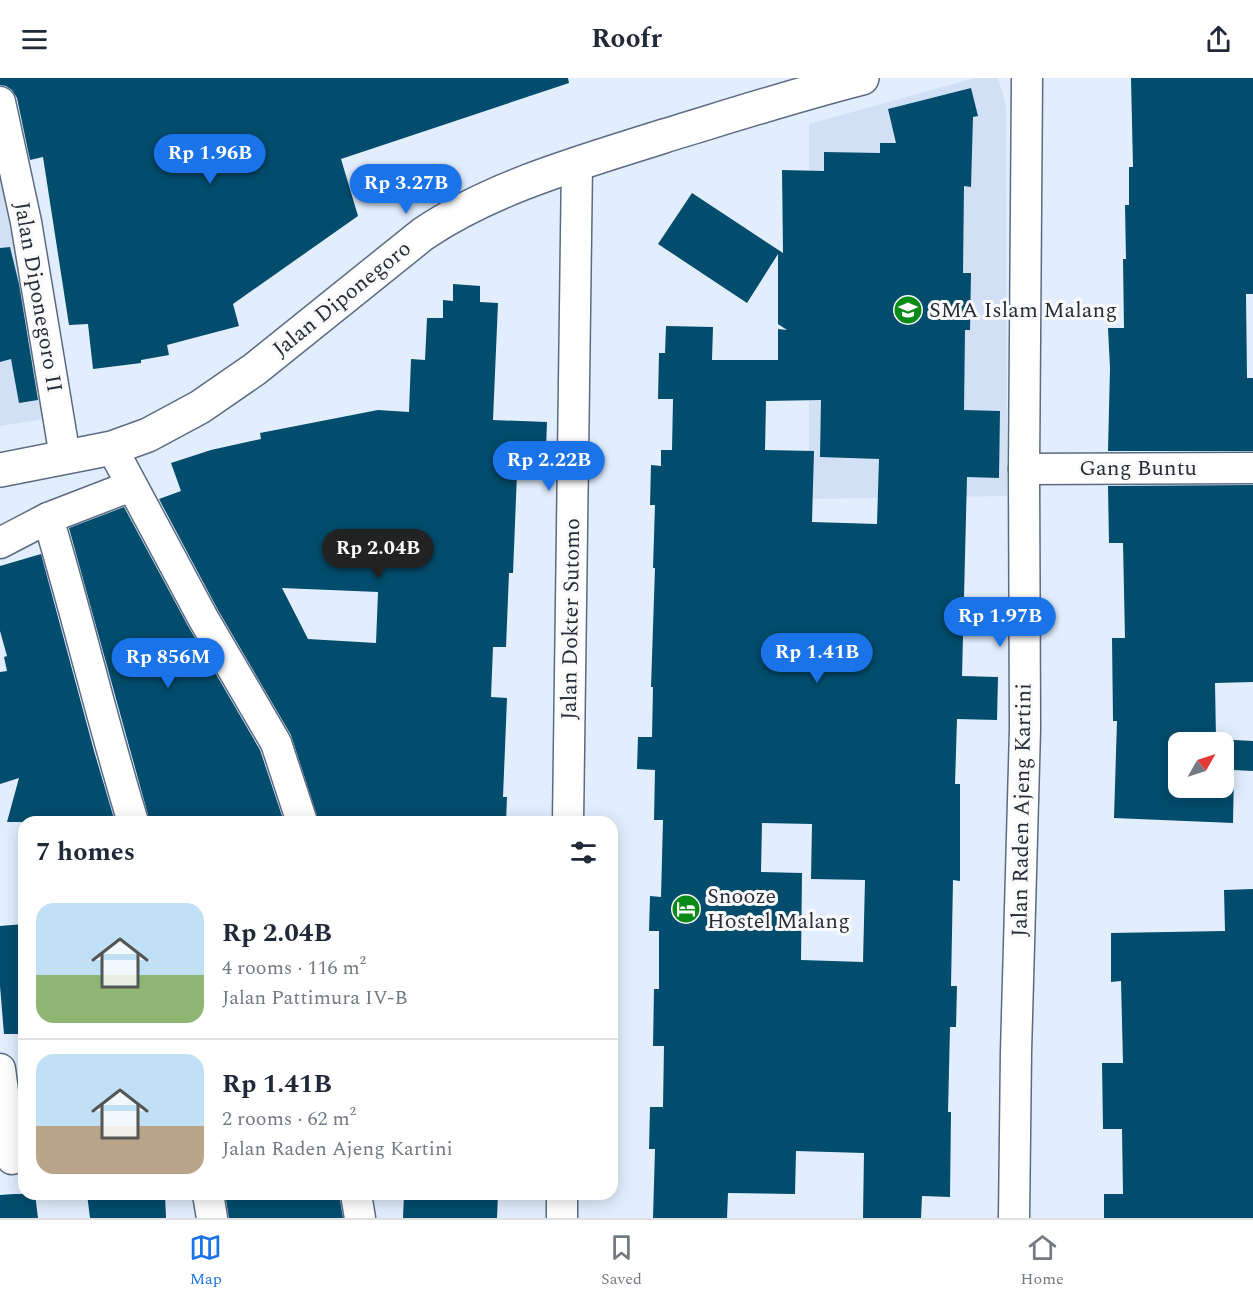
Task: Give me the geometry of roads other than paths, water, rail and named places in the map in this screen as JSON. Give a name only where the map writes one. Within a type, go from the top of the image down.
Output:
[{"type":"street","name":"Jalan Diponegoro","points":[[0,470],[112,448],[148,435],[200,407],[255,369],[423,234],[447,218],[479,203],[577,163],[862,78]]},
{"type":"street","name":"Jalan Raden Ajeng Kartini","points":[[1014,1218],[1025,729],[1027,78]]},
{"type":"street","name":"Jalan Diponegoro II","points":[[0,102],[26,222],[65,457]]},
{"type":"street","name":"Jalan Dokter Sutomo","points":[[568,816],[577,163]]},
{"type":"street","points":[[112,448],[203,618],[276,743],[300,816]]},
{"type":"street","name":"Gang Buntu","points":[[1024,469],[1253,468]]},
{"type":"street","points":[[0,543],[48,518],[131,486]]},
{"type":"street","points":[[48,518],[131,816]]},
{"type":"street","points":[[0,1069],[15,1144]]},
{"type":"street","points":[[209,1200],[212,1218]]},
{"type":"street","points":[[357,1200],[360,1218]]},
{"type":"street","points":[[562,1200],[562,1218]]},
{"type":"place","name":"SMA Islam Malang","points":[[908,310]]},
{"type":"place","name":"Snooze Hostel Malang","points":[[686,909]]}]
